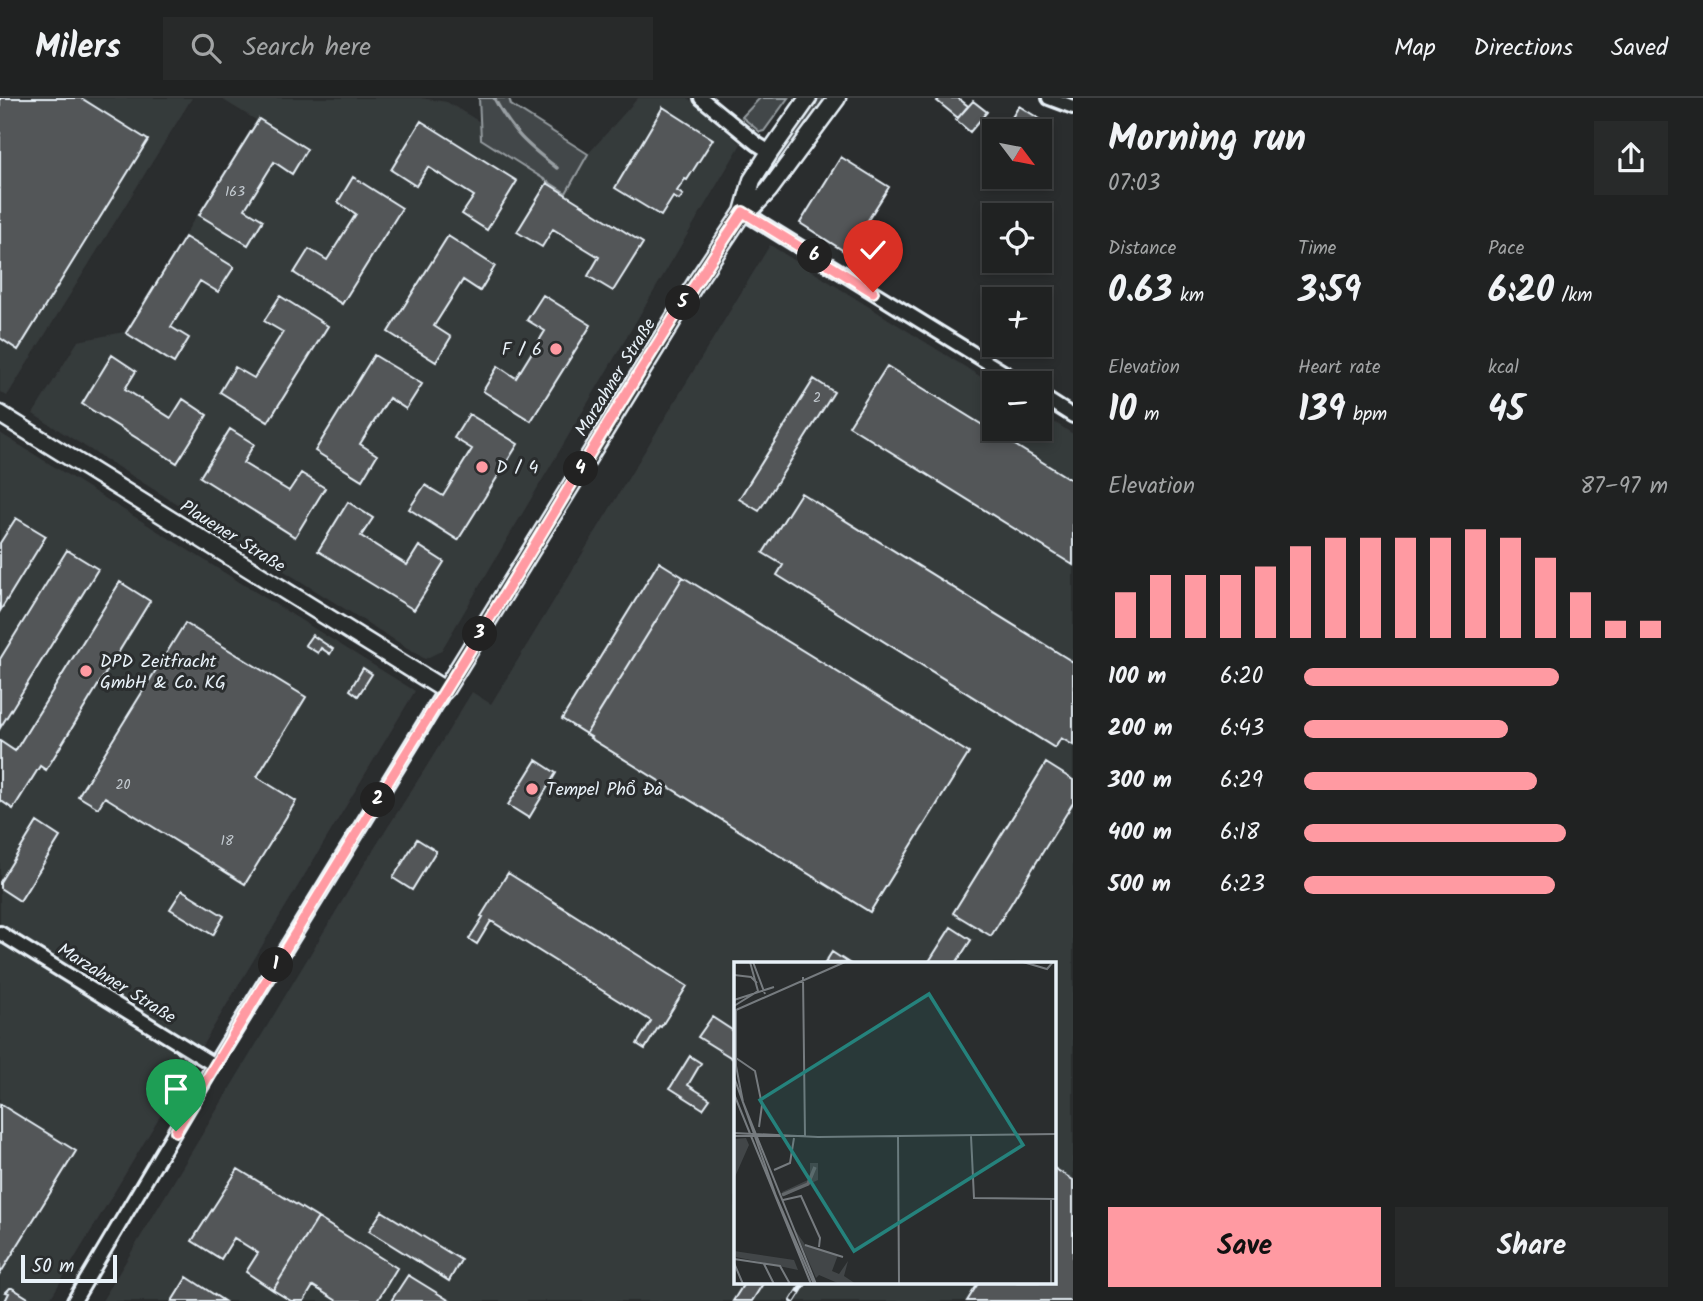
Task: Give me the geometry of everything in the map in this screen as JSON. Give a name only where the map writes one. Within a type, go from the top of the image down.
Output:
[{"type":"street","points":[[701,98],[769,152]]},
{"type":"street","name":"Marzahner Straße","points":[[74,1301],[445,690],[689,293],[743,212],[752,180],[769,152],[808,98]]},
{"type":"street","name":"Marzahner Straße","points":[[743,212],[754,206],[769,190],[837,98]]},
{"type":"street","points":[[1049,98],[1073,107]]},
{"type":"street","points":[[743,212],[1001,371]]},
{"type":"street","points":[[1052,402],[1073,415]]},
{"type":"street","name":"Plauener Straße","points":[[0,414],[445,690]]},
{"type":"street","name":"Marzahner Straße","points":[[0,933],[215,1065]]},
{"type":"shaded area","points":[[0,98],[192,98],[7,396],[0,392]]},
{"type":"shaded area","points":[[220,98],[420,98],[447,102],[480,122],[481,139],[565,192],[588,154],[638,98],[688,98],[741,144],[441,651],[425,659],[33,414],[78,341],[124,332],[256,120]]},
{"type":"shaded area","points":[[479,98],[509,98],[511,105],[588,154],[566,193],[481,139]]},
{"type":"shaded area","points":[[760,98],[788,98],[764,131],[760,132],[742,117]]},
{"type":"shaded area","points":[[816,98],[831,98],[764,189],[758,185]]},
{"type":"shaded area","points":[[770,245],[982,378],[982,441],[1052,441],[1052,421],[1073,434],[1073,1301],[102,1301],[365,863],[472,692],[491,704]]},
{"type":"shaded area","points":[[0,433],[415,691],[49,1301],[0,1301]]},
{"type":"building","points":[[0,98],[81,98],[148,140],[18,350],[0,338]]},
{"type":"building","points":[[940,98],[958,98],[968,106],[958,118],[937,101]]},
{"type":"building","points":[[973,101],[987,112],[970,132],[956,120]]},
{"type":"building","points":[[1019,106],[1040,119],[1011,119]]},
{"type":"building","points":[[663,107],[713,139],[677,191],[683,195],[679,200],[673,197],[661,216],[615,188]]},
{"type":"building","points":[[259,119],[307,149],[292,174],[274,162],[245,209],[263,220],[248,245],[199,215]]},
{"type":"building","points":[[421,121],[517,181],[487,230],[462,214],[474,196],[428,167],[416,186],[391,170]]},
{"type":"building","points":[[841,157],[889,187],[847,253],[800,223]]},
{"type":"building","points":[[353,177],[402,208],[342,304],[294,273],[309,249],[327,260],[356,214],[338,202]]},
{"type":"building","points":[[547,183],[643,243],[613,291],[588,276],[599,257],[553,229],[542,247],[517,232]]},
{"type":"building","points":[[448,236],[495,266],[480,291],[463,280],[434,326],[451,337],[436,362],[388,332]]},
{"type":"building","points":[[185,237],[234,267],[218,292],[200,281],[171,327],[189,338],[174,363],[126,333]]},
{"type":"building","name":"F / 6","points":[[543,295],[591,325],[531,421],[483,391],[498,366],[516,378],[545,331],[527,320]]},
{"type":"building","points":[[280,296],[328,326],[268,422],[220,392],[235,367],[254,378],[283,332],[264,321]]},
{"type":"building","points":[[112,355],[136,371],[125,389],[171,418],[183,399],[207,415],[177,463],[82,404]]},
{"type":"building","points":[[374,355],[422,384],[406,409],[389,398],[360,444],[377,455],[362,480],[315,451]]},
{"type":"building","points":[[887,366],[982,425],[982,441],[1008,441],[1073,481],[1073,565],[849,426]]},
{"type":"building","points":[[814,379],[834,392],[759,511],[739,499]]},
{"type":"building","name":"D / 4","points":[[469,414],[518,444],[458,540],[409,509],[425,485],[443,496],[472,449],[454,438]]},
{"type":"building","points":[[230,429],[254,444],[243,463],[289,491],[301,473],[325,488],[295,537],[200,477]]},
{"type":"building","points":[[801,493],[1073,662],[1073,745],[1061,738],[1055,748],[777,575],[783,565],[763,553]]},
{"type":"building","points":[[348,502],[373,518],[361,536],[407,565],[419,546],[444,562],[414,610],[318,551]]},
{"type":"building","points":[[16,518],[46,536],[0,611],[0,543]]},
{"type":"building","name":"DPD Zeitfracht GmbH & Co. KG","points":[[67,550],[98,569],[0,728],[0,659]]},
{"type":"building","points":[[659,562],[683,577],[586,734],[562,719]]},
{"type":"building","points":[[683,577],[969,753],[870,912],[586,734]]},
{"type":"building","name":"DPD Zeitfracht GmbH & Co. KG","points":[[120,582],[150,601],[46,770],[40,766],[13,809],[0,800],[0,741],[15,751]]},
{"type":"building","points":[[185,623],[306,697],[257,777],[296,801],[245,884],[105,797],[98,808],[78,796]]},
{"type":"building","points":[[312,635],[333,649],[330,654],[321,648],[318,653],[305,645]]},
{"type":"building","points":[[363,668],[372,674],[358,696],[350,690]]},
{"type":"building","name":"Tempel Phổ Đà","points":[[536,760],[556,773],[529,818],[508,805]]},
{"type":"building","points":[[1046,763],[1073,780],[1073,803],[991,936],[953,913]]},
{"type":"building","points":[[37,822],[60,837],[20,901],[0,888],[0,882]]},
{"type":"building","points":[[417,839],[436,851],[412,890],[393,878]]},
{"type":"building","points":[[508,873],[687,986],[645,1049],[637,1044],[651,1021],[491,921],[477,944],[469,939]]},
{"type":"building","points":[[182,890],[224,916],[213,935],[170,909]]},
{"type":"building","points":[[951,927],[971,940],[957,962],[929,962]]},
{"type":"building","points":[[832,952],[847,962],[826,962]]},
{"type":"building","points":[[712,1017],[734,1031],[734,1059],[698,1037]]},
{"type":"building","points":[[690,1056],[701,1063],[688,1085],[710,1099],[703,1109],[670,1088]]},
{"type":"building","points":[[0,1104],[76,1151],[0,1274]]},
{"type":"building","points":[[238,1169],[318,1218],[273,1290],[246,1272],[258,1253],[234,1238],[221,1259],[192,1241]]},
{"type":"building","points":[[1056,1169],[1073,1180],[1073,1301],[967,1301],[978,1284],[1056,1284]]},
{"type":"building","points":[[382,1211],[461,1260],[449,1281],[369,1231]]},
{"type":"building","points":[[318,1218],[397,1268],[377,1301],[337,1301],[313,1286],[304,1301],[291,1301],[273,1290]]},
{"type":"building","points":[[408,1275],[450,1301],[391,1301]]},
{"type":"building","points":[[187,1277],[224,1301],[172,1301]]},
{"type":"building","points":[[744,1284],[763,1284],[752,1301],[733,1301]]},
{"type":"building","points":[[10,1288],[33,1301],[5,1301],[9,1293],[6,1292]]},
{"type":"waterway","points":[[494,98],[521,137],[557,168]]},
{"type":"railway","points":[[793,1301],[804,1284]]},
{"type":"place","name":"F / 6","points":[[556,349]]},
{"type":"place","name":"D / 4","points":[[482,467]]},
{"type":"place","name":"DPD Zeitfracht GmbH & Co. KG","points":[[86,671]]},
{"type":"place","name":"Tempel Phổ Đà","points":[[532,789]]},
{"type":"route","points":[[176,1131],[699,277],[743,212],[873,292]]}]
